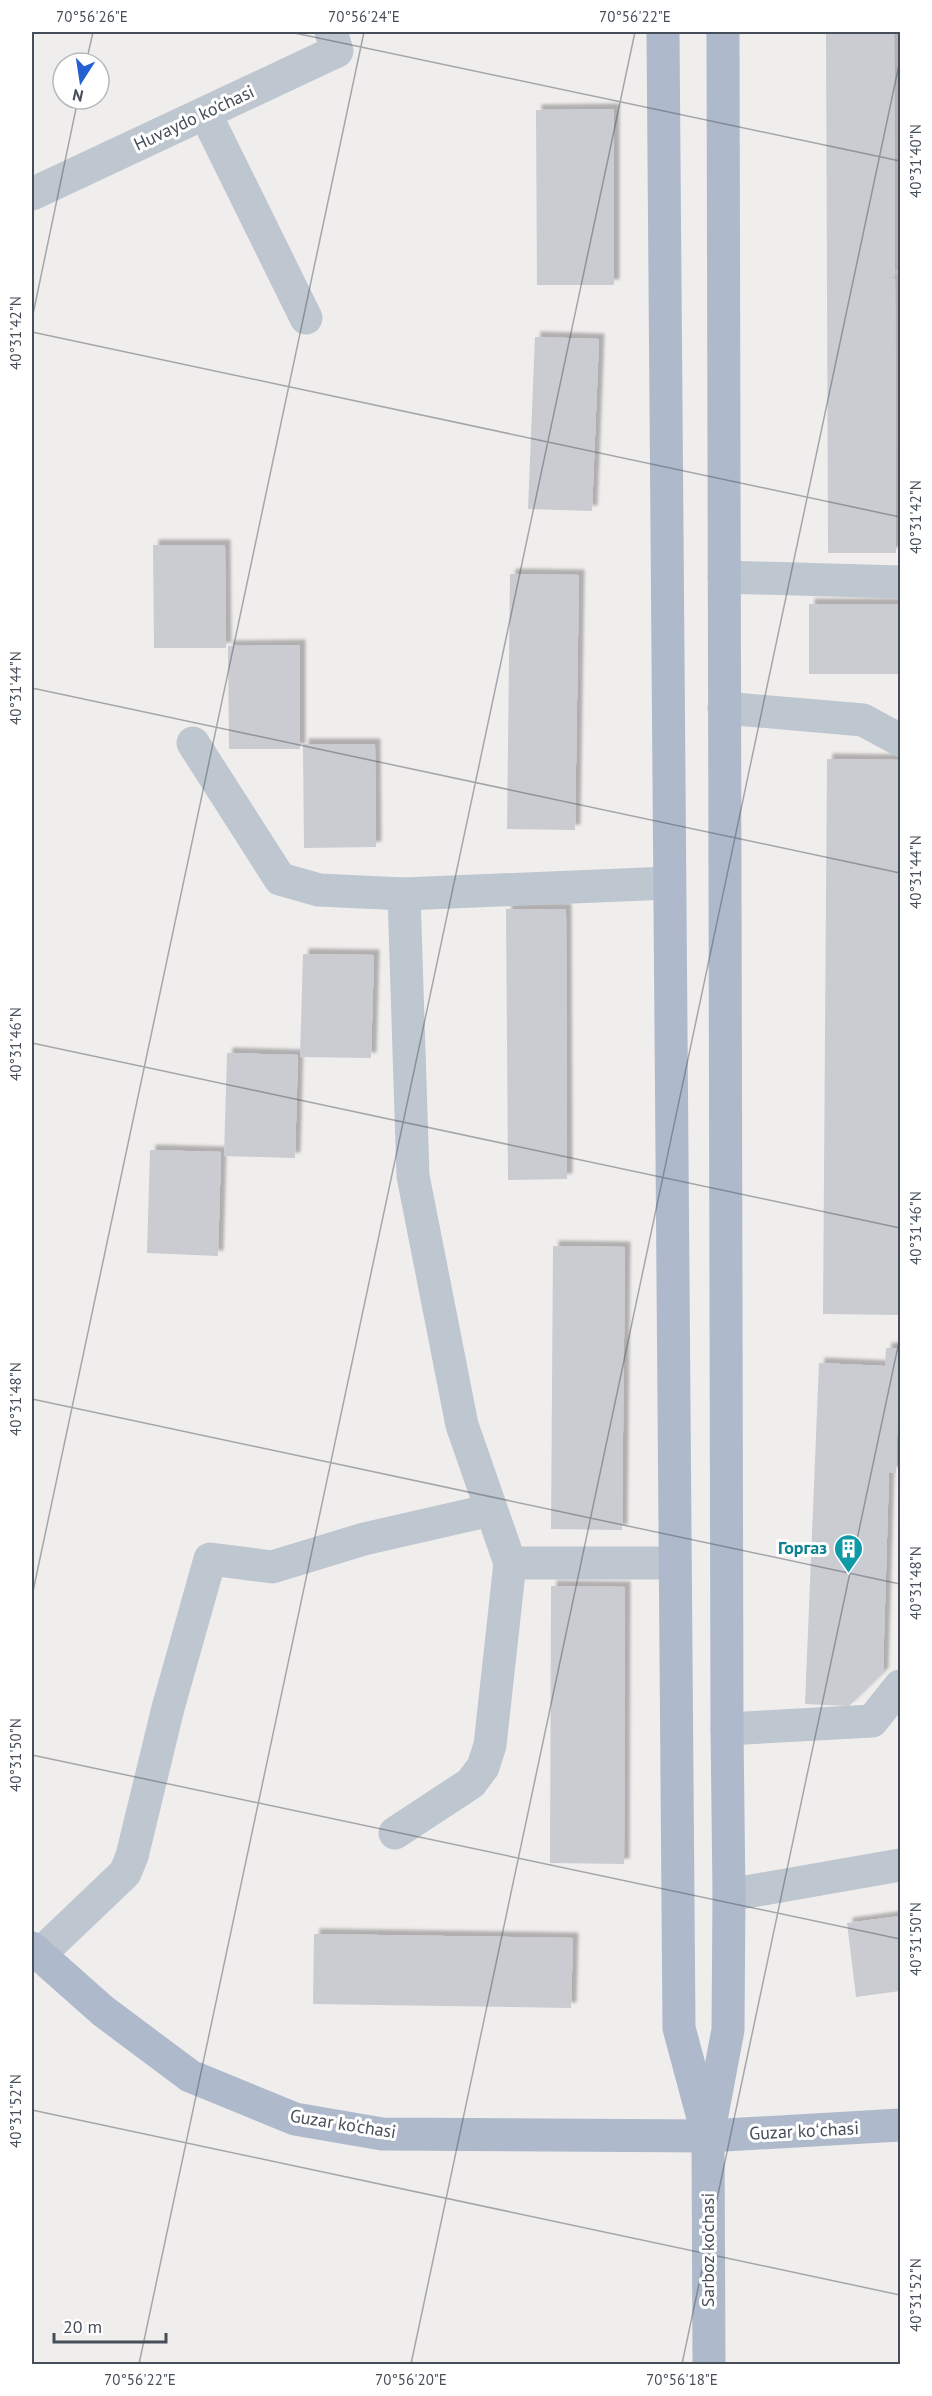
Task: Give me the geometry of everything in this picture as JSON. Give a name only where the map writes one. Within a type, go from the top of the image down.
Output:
[{"type":"main road","points":[[663,32],[679,2028],[708,2136]]},
{"type":"main road","points":[[708,2136],[728,2030],[729,1895],[723,32]]},
{"type":"main road","name":"Guzar ko'chasi","points":[[35,1951],[103,2011],[190,2076],[295,2119],[382,2134],[708,2136]]},
{"type":"main road","name":"Guzar koʻchasi","points":[[708,2136],[900,2125]]},
{"type":"main road","name":"Sarboz ko'chasi","points":[[708,2136],[709,2364]]},
{"type":"street","name":"Huvaydo ko'chasi","points":[[32,194],[338,51],[331,32]]},
{"type":"street","points":[[205,113],[306,318]]},
{"type":"street","points":[[724,577],[900,582]]},
{"type":"street","points":[[724,708],[863,720],[900,740]]},
{"type":"street","points":[[193,743],[280,879],[319,890],[404,894],[669,883]]},
{"type":"street","points":[[395,1833],[471,1783],[483,1767],[490,1745],[510,1563],[462,1425],[413,1176],[404,894]]},
{"type":"street","points":[[35,1951],[125,1873],[132,1856],[168,1708],[210,1558],[272,1567],[364,1539],[491,1510]]},
{"type":"street","points":[[510,1563],[675,1563]]},
{"type":"street","points":[[727,1729],[872,1721],[900,1686]]},
{"type":"street","points":[[729,1895],[900,1864]]},
{"type":"building","points":[[826,32],[894,32],[895,277],[852,278],[895,278],[896,553],[828,553]]},
{"type":"building","points":[[614,109],[614,285],[537,285],[536,110]]},
{"type":"building","points":[[535,337],[599,339],[592,511],[528,509]]},
{"type":"building","points":[[153,545],[225,545],[226,648],[154,648]]},
{"type":"building","points":[[510,574],[579,575],[575,830],[507,829]]},
{"type":"building","points":[[809,604],[900,604],[900,674],[809,674]]},
{"type":"building","points":[[300,645],[300,749],[229,749],[228,646]]},
{"type":"building","points":[[303,744],[375,744],[376,847],[304,848]]},
{"type":"building","points":[[827,759],[900,760],[900,1315],[823,1314]]},
{"type":"building","points":[[506,909],[566,909],[567,1179],[508,1180]]},
{"type":"building","points":[[303,954],[374,955],[371,1058],[300,1057]]},
{"type":"building","points":[[227,1053],[298,1055],[295,1158],[224,1156]]},
{"type":"building","points":[[150,1150],[221,1152],[218,1256],[147,1253]]},
{"type":"building","points":[[553,1246],[625,1247],[622,1530],[551,1529]]},
{"type":"building","name":"Горгаз","points":[[886,1348],[900,1348],[900,1402],[898,1402],[896,1473],[889,1472],[883,1673],[849,1706],[805,1704],[819,1363],[885,1366]]},
{"type":"building","points":[[551,1586],[625,1587],[624,1864],[550,1863]]},
{"type":"building","points":[[900,1916],[900,1991],[856,1997],[847,1923]]},
{"type":"building","points":[[314,1934],[573,1938],[571,2008],[313,2004]]},
{"type":"place","name":"Горгаз","points":[[848,1574]]}]
